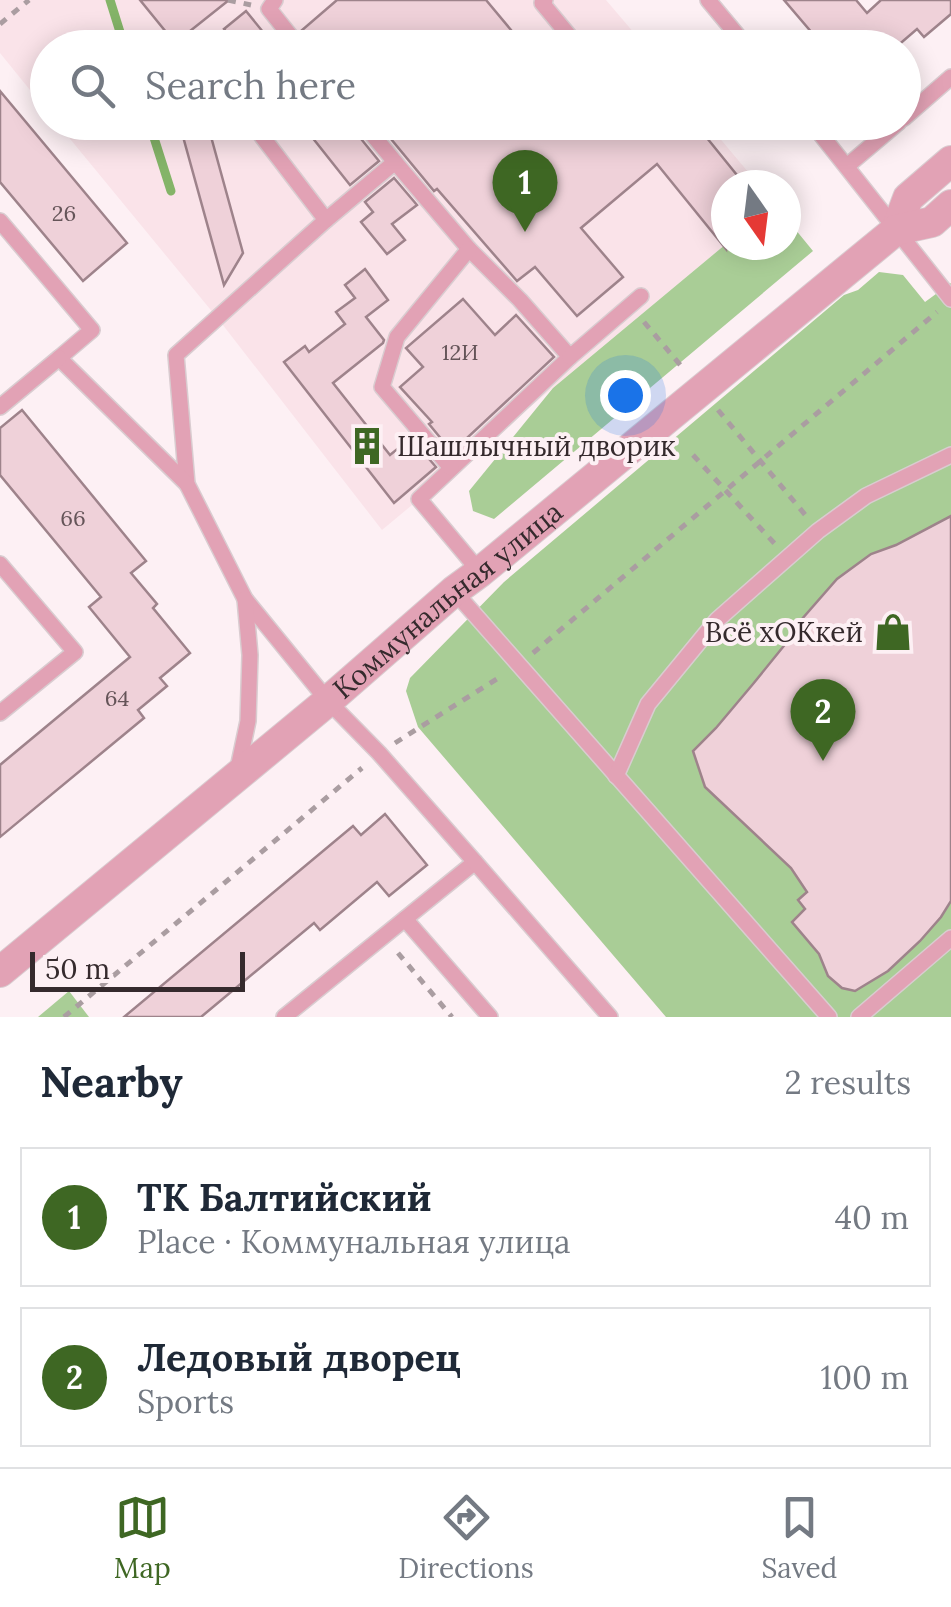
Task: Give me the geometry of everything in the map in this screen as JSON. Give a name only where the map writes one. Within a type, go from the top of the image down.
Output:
[{"type":"street","name":"Коммунальная улица","points":[[896,230],[908,198],[951,161]]},
{"type":"street","name":"Коммунальная улица","points":[[0,972],[454,592],[896,230],[932,222],[951,205]]},
{"type":"lane","points":[[275,0],[269,9],[286,30]]},
{"type":"lane","points":[[545,0],[542,3],[564,30]]},
{"type":"lane","points":[[708,0],[733,30]]},
{"type":"lane","points":[[921,103],[951,78]]},
{"type":"lane","points":[[264,140],[326,220]]},
{"type":"lane","points":[[377,140],[469,249],[570,357]]},
{"type":"lane","points":[[826,140],[951,299]]},
{"type":"lane","points":[[847,166],[878,140]]},
{"type":"lane","points":[[187,484],[176,355],[395,162]]},
{"type":"lane","points":[[0,222],[92,330],[0,407]]},
{"type":"lane","points":[[451,468],[382,386],[397,337],[469,249]]},
{"type":"lane","points":[[480,572],[419,499],[635,300]]},
{"type":"lane","points":[[59,358],[187,484],[245,599],[328,701],[379,753],[610,1017]]},
{"type":"lane","points":[[616,776],[648,704],[717,620],[818,531],[866,496],[951,455]]},
{"type":"lane","points":[[0,564],[75,652],[0,713]]},
{"type":"lane","points":[[454,592],[829,1017]]},
{"type":"lane","points":[[236,778],[248,720],[250,655],[245,599]]},
{"type":"lane","points":[[284,1017],[474,862]]},
{"type":"lane","points":[[404,919],[490,1017]]},
{"type":"lane","points":[[859,1017],[882,1009],[951,938]]},
{"type":"path","points":[[0,24],[29,0]]},
{"type":"path","points":[[635,300],[700,390],[818,531]]},
{"type":"path","points":[[693,456],[788,557]]},
{"type":"path","points":[[383,936],[452,1017]]},
{"type":"shaded area","points":[[0,0],[606,0],[632,30],[30,30],[30,90],[0,53]]},
{"type":"shaded area","points":[[71,140],[721,140],[746,170],[711,170],[711,256],[382,530],[219,320]]},
{"type":"green space","points":[[801,236],[813,251],[494,519],[473,511],[469,491],[553,388],[711,256],[711,260],[801,260]]},
{"type":"green space","points":[[879,272],[903,275],[925,302],[951,283],[951,1017],[666,1017],[418,727],[406,691],[410,678],[504,582],[844,295],[858,290]]},
{"type":"green space","points":[[69,991],[89,1017],[38,1017]]},
{"type":"building","points":[[140,0],[229,0],[191,30],[164,30]]},
{"type":"building","points":[[337,0],[486,0],[511,30],[302,30]]},
{"type":"building","points":[[784,0],[856,0],[867,13],[881,0],[951,0],[951,14],[924,37],[917,29],[810,30]]},
{"type":"building","points":[[246,11],[261,30],[225,30]]},
{"type":"building","points":[[0,91],[30,127],[30,140],[41,140],[127,243],[83,281],[0,182]]},
{"type":"building","points":[[184,140],[212,140],[243,253],[224,285]]},
{"type":"building","points":[[314,140],[362,140],[379,161],[350,185]]},
{"type":"building","points":[[392,140],[709,140],[733,170],[711,170],[711,231],[657,164],[581,228],[623,277],[577,316],[535,267],[517,281],[437,189],[434,191]]},
{"type":"building","points":[[394,178],[417,205],[392,224],[405,240],[387,254],[361,222],[373,212],[365,202]]},
{"type":"building","points":[[365,269],[388,300],[366,317],[384,340],[333,383],[390,455],[411,438],[436,467],[394,503],[284,362],[305,346],[309,352],[345,324],[336,312],[355,298],[345,285]]},
{"type":"building","points":[[463,299],[495,335],[516,315],[554,357],[452,452],[429,424],[432,422],[400,387],[423,367],[406,348]]},
{"type":"building","points":[[22,410],[146,561],[131,573],[157,604],[153,608],[190,653],[160,678],[167,686],[138,710],[144,718],[0,837],[0,765],[130,657],[89,607],[101,597],[0,475],[0,428]]},
{"type":"building","points":[[951,516],[951,901],[920,941],[888,971],[855,991],[842,988],[828,976],[819,954],[792,922],[805,909],[798,900],[807,892],[791,868],[705,787],[693,751],[837,579],[871,554]]},
{"type":"building","points":[[385,814],[427,865],[389,896],[377,882],[320,930],[314,923],[201,1017],[124,1017],[353,826],[361,835]]},
{"type":"waterway","points":[[110,0],[119,30]]},
{"type":"waterway","points":[[155,140],[171,191]]},
{"type":"place","name":"ТК Балтийский","points":[[525,232]]},
{"type":"place","name":"Шашлычный дворик","points":[[367,446]]},
{"type":"place","name":"Всё хОКкей","points":[[893,632]]},
{"type":"place","name":"Ледовый дворец","points":[[823,761]]}]
